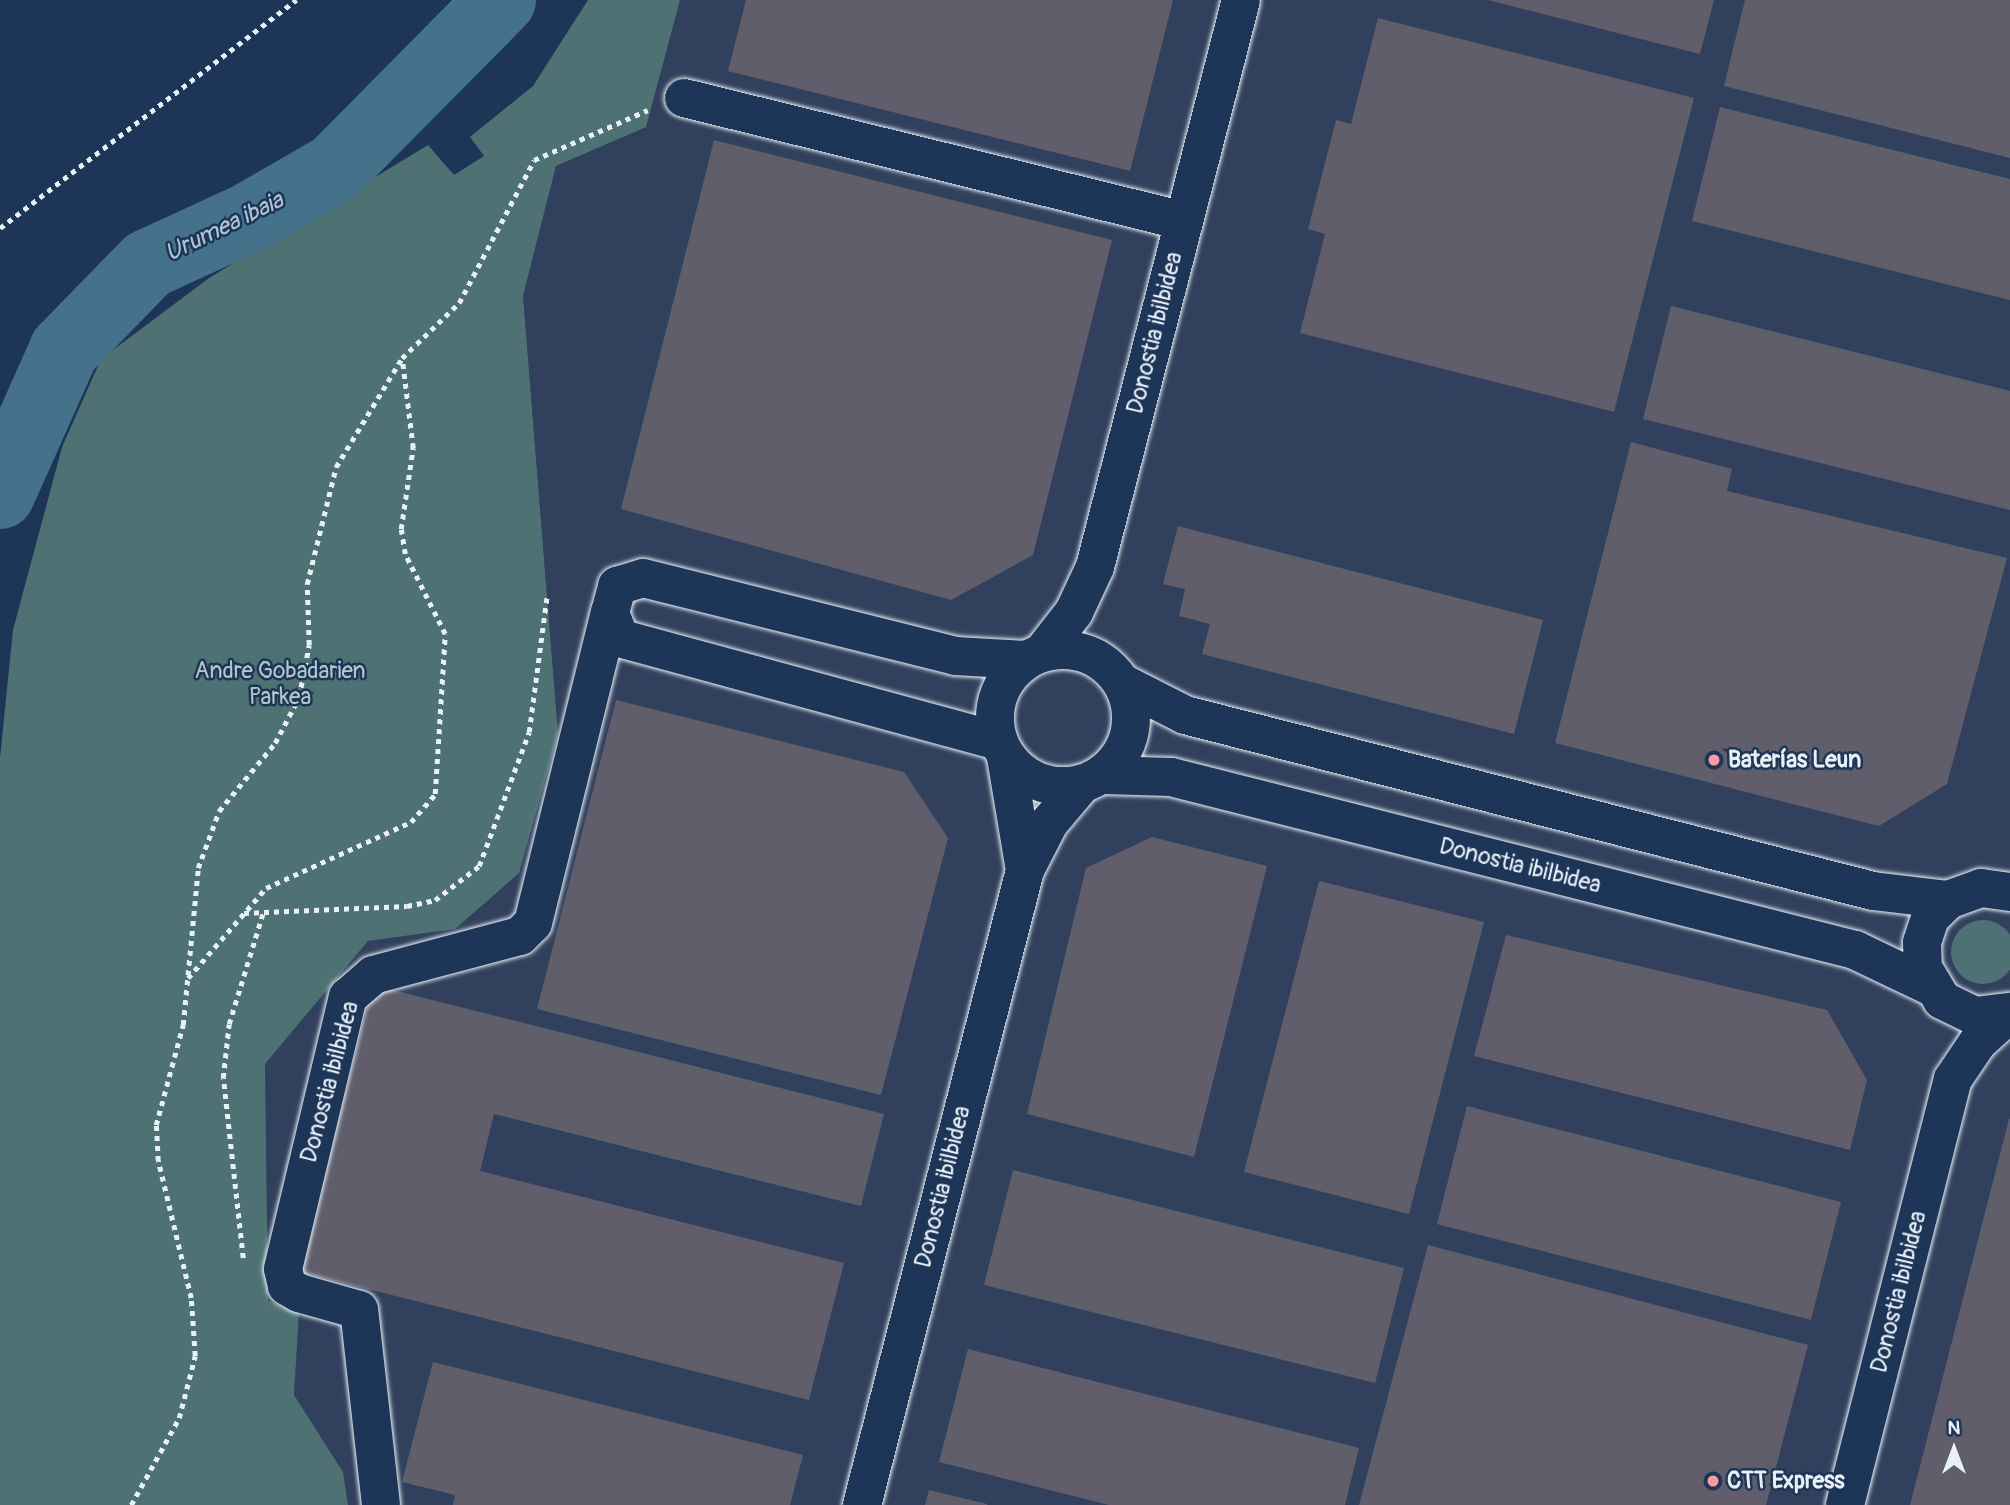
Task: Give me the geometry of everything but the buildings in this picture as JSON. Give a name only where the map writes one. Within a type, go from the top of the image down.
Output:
[{"type":"street","name":"Donostia ibilbidea","points":[[381,1505],[359,1310],[299,1293],[287,1286],[283,1269],[348,997],[373,975],[520,936],[533,923],[617,586],[643,578],[955,656],[1034,656],[1074,612],[1095,567],[1241,0]]},
{"type":"street","points":[[684,98],[1184,221]]},
{"type":"street","points":[[610,612],[620,638],[1002,749],[1039,783],[1093,780],[1128,742],[1131,705],[1122,683]]},
{"type":"street","points":[[1002,749],[999,696],[1034,656],[1088,654],[1122,683],[1185,715],[1873,891],[1948,900]]},
{"type":"street","name":"Donostia ibilbidea","points":[[1002,749],[1025,870]]},
{"type":"street","name":"Donostia ibilbidea","points":[[862,1505],[1025,870],[1049,823],[1093,780],[1171,777],[1877,957],[1933,989],[1953,1079]]},
{"type":"street","points":[[2010,892],[1981,888],[1948,900],[1930,918],[1922,943],[1933,989],[1975,1016],[2010,1013]]},
{"type":"street","name":"Donostia ibilbidea","points":[[1845,1505],[1953,1079],[1978,1042],[2010,1013]]},
{"type":"path","points":[[0,228],[296,0]]},
{"type":"path","points":[[131,1505],[179,1418],[191,1383],[191,1298],[158,1161],[156,1125],[183,1025],[206,839],[299,697],[309,645],[307,584],[336,467],[402,358],[459,303],[534,160],[684,98]]},
{"type":"path","points":[[187,979],[243,913],[280,878],[411,821],[435,794],[445,634],[405,554],[401,529],[413,448],[402,358]]},
{"type":"path","points":[[243,913],[407,906],[435,900],[479,866],[528,732],[547,595]]},
{"type":"path","points":[[246,1273],[223,1078],[229,1024],[263,913]]},
{"type":"shaded area","points":[[680,0],[2010,0],[2010,1505],[348,1505],[343,1472],[294,1395],[299,1313],[268,1302],[265,1064],[368,941],[455,929],[558,734],[523,296],[556,166],[646,126]]},
{"type":"green space","name":"Andre Gobadarien Parkea","points":[[588,0],[680,0],[646,127],[556,166],[523,296],[558,734],[519,873],[455,929],[368,941],[265,1064],[268,1301],[299,1313],[294,1395],[343,1472],[348,1505],[0,1505],[0,758],[13,630],[62,447],[101,359],[209,278],[428,145],[454,175],[484,156],[470,137],[533,86]]},
{"type":"green space","points":[[1983,920],[1995,922],[2006,929],[2013,940],[2013,964],[2006,975],[1995,982],[1983,984],[1971,982],[1960,975],[1953,964],[1951,952],[1953,940],[1960,929],[1971,922]]},
{"type":"waterway","name":"Urumea ibaia","points":[[0,494],[64,350],[148,264],[250,217],[335,168],[501,0]]},
{"type":"place","name":"Baterías Leun","points":[[1714,760]]},
{"type":"place","name":"CTT Express","points":[[1713,1481]]}]
